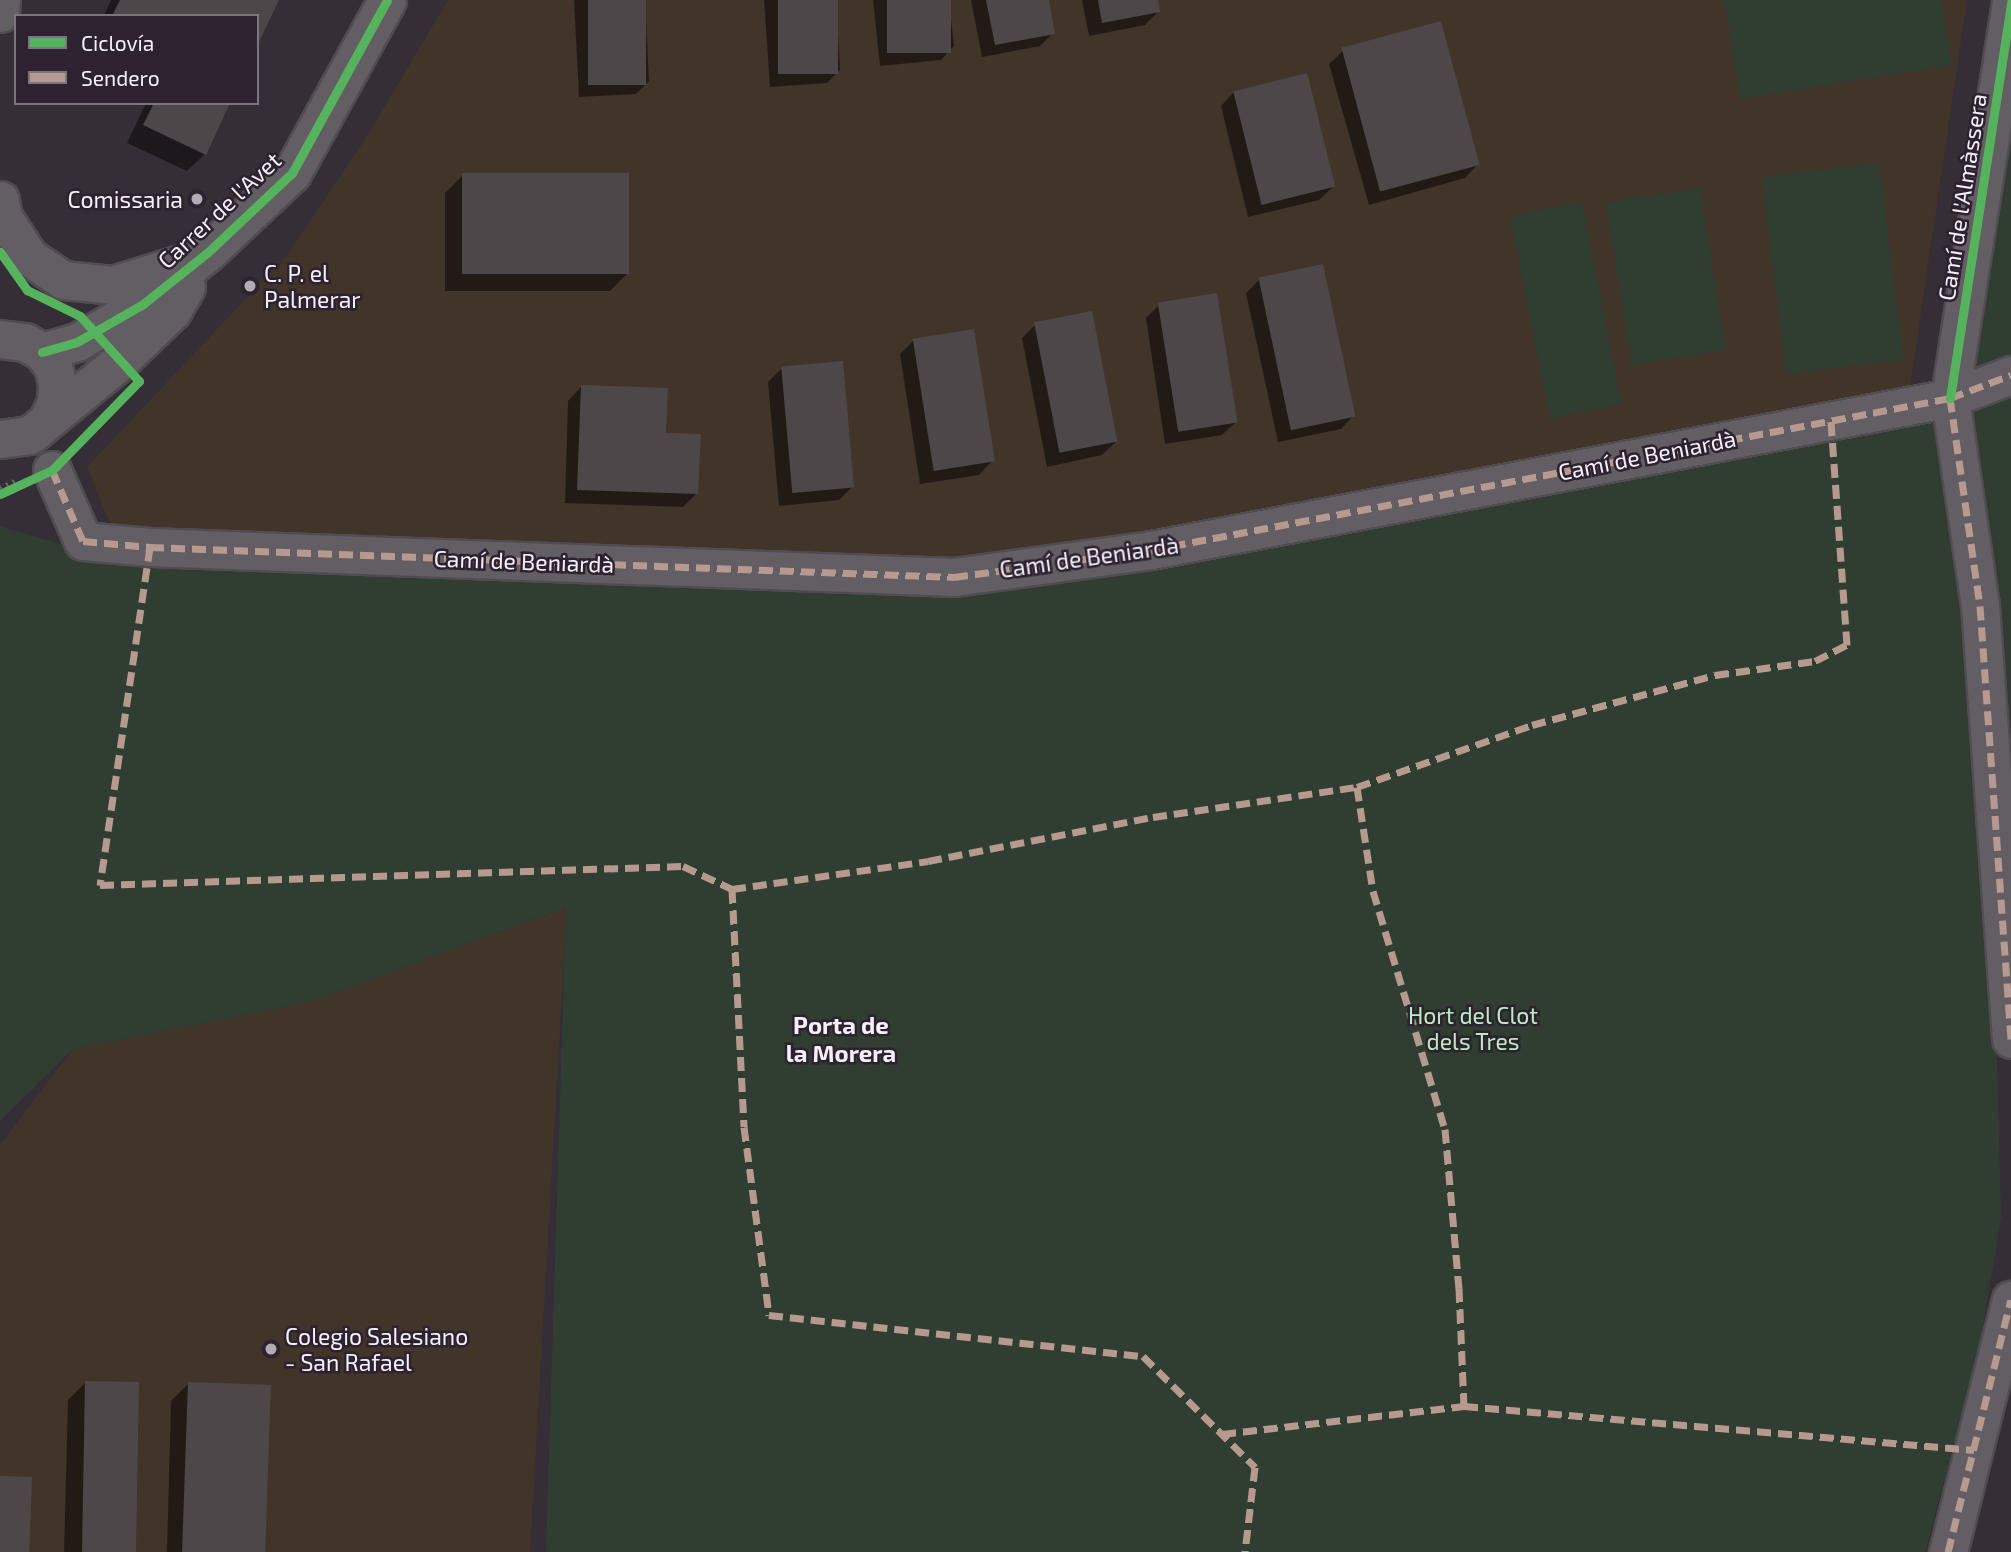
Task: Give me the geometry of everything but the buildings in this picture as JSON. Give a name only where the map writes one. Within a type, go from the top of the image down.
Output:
[{"type":"street","points":[[0,13],[1,0]]},
{"type":"street","name":"Carrer de l'Avet","points":[[17,338],[78,342],[143,304],[207,253],[292,173],[387,0]]},
{"type":"street","name":"Camí de l'Almàssera","points":[[2011,2],[1950,398],[1980,606],[2011,1039]]},
{"type":"street","points":[[0,200],[3,217],[29,257],[63,280],[113,285],[207,253]]},
{"type":"street","name":"Carrer de l'Avet","points":[[2,442],[30,435],[119,362],[172,311],[207,253]]},
{"type":"street","points":[[17,338],[52,366],[58,384],[56,402],[48,419]]},
{"type":"street","name":"Camí de Beniardà","points":[[51,470],[83,541],[150,547],[954,577],[1151,550],[1950,398],[2011,375]]},
{"type":"street","points":[[1948,1552],[2011,1300]]},
{"type":"path","points":[[0,494],[51,470]]},
{"type":"shaded area","points":[[448,0],[1967,0],[1910,387],[1153,529],[952,564],[116,539],[87,467],[287,255],[364,141]]},
{"type":"shaded area","name":"Colegio Salesiano - San Rafael","points":[[567,907],[530,1552],[0,1552],[0,1145],[73,1049],[314,1001]]},
{"type":"green space","points":[[1724,0],[1941,0],[1952,65],[1741,99]]},
{"type":"green space","points":[[2011,36],[2011,738],[1961,383]]},
{"type":"green space","points":[[1879,163],[1903,360],[1786,374],[1762,177]]},
{"type":"green space","points":[[1700,188],[1726,350],[1632,365],[1606,203]]},
{"type":"green space","points":[[1582,202],[1621,404],[1550,418],[1510,216]]},
{"type":"green space","name":"Hort del Clot dels Tres","points":[[1934,423],[1959,604],[1995,983],[2001,1217],[1979,1351],[1925,1552],[546,1552],[566,907],[314,1001],[73,1049],[0,1121],[0,526],[73,548],[953,592],[1774,439]]},
{"type":"marked path","points":[[52,470],[83,541],[150,547],[954,577],[1151,550],[1950,398],[2011,375]]},
{"type":"marked path","points":[[1950,398],[1980,606],[2011,1039]]},
{"type":"marked path","points":[[1357,787],[1532,725],[1715,675],[1815,661],[1847,645],[1831,420]]},
{"type":"marked path","points":[[150,547],[100,885],[683,866],[732,889],[744,1127],[769,1315],[1143,1356],[1255,1467],[1245,1552]]},
{"type":"marked path","points":[[732,889],[928,861],[1153,817],[1357,787],[1373,891],[1445,1129],[1459,1288],[1464,1406]]},
{"type":"marked path","points":[[1948,1552],[2011,1300]]},
{"type":"marked path","points":[[1222,1434],[1464,1406],[1974,1450]]},
{"type":"cycle path","points":[[42,352],[77,342],[143,304],[207,253],[292,173],[387,0]]},
{"type":"cycle path","points":[[1950,398],[2011,2]]},
{"type":"cycle path","points":[[0,252],[27,290],[80,316],[139,381],[52,470],[0,494]]},
{"type":"place","name":"Comissaria","points":[[197,199]]},
{"type":"place","name":"C. P. el Palmerar","points":[[250,286]]},
{"type":"place","name":"Colegio Salesiano - San Rafael","points":[[271,1349]]},
{"type":"district","name":"Porta de la Morera","points":[[841,1039]]}]
